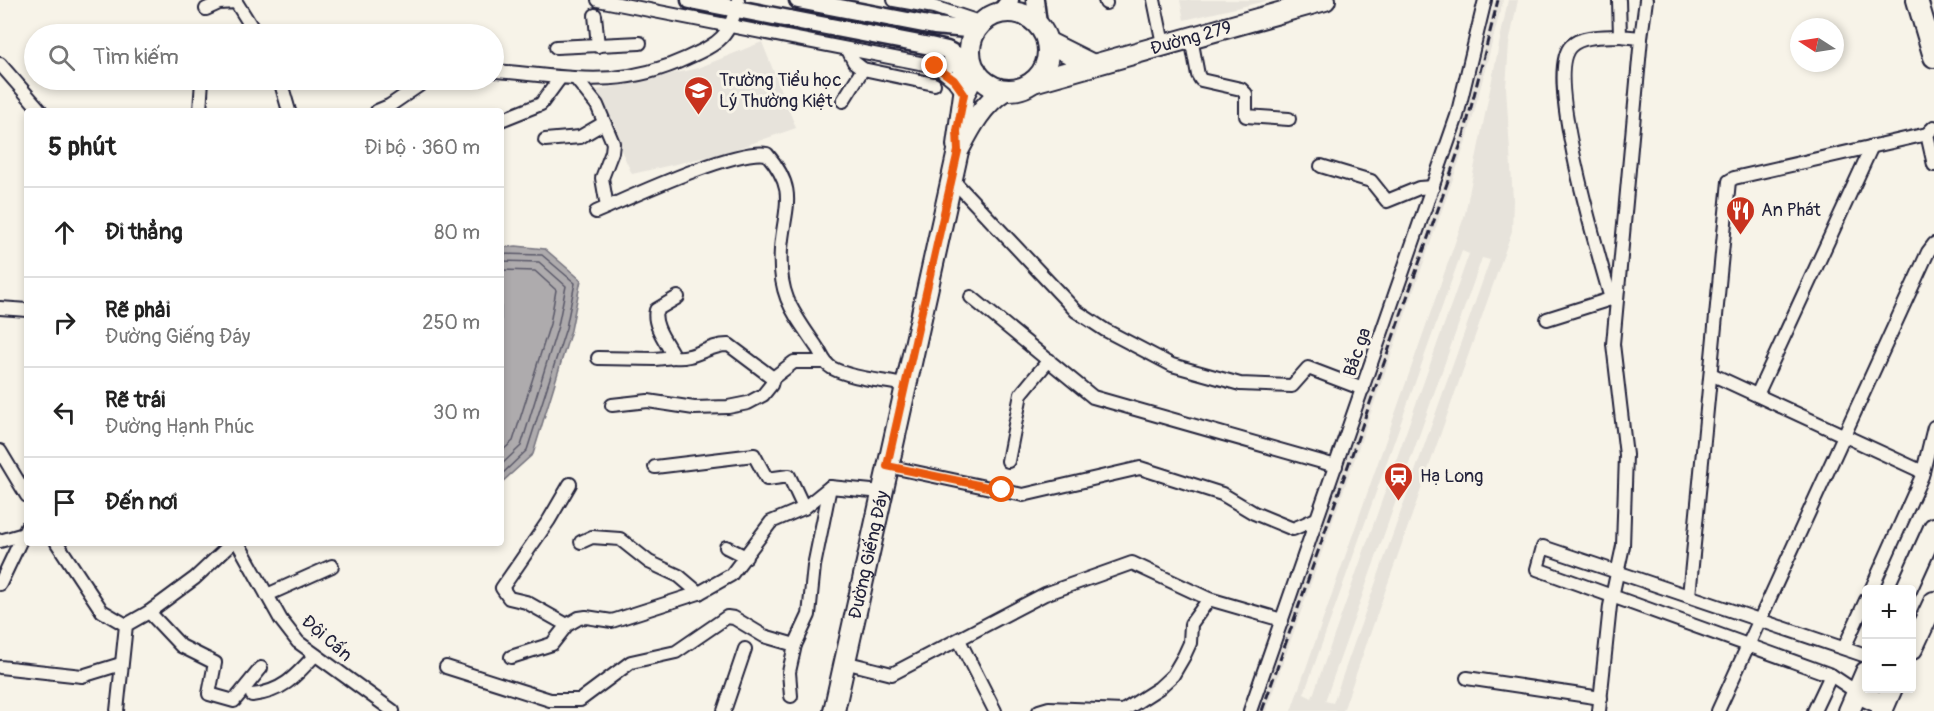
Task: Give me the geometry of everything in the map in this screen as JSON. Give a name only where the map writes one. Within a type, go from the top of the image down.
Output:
[{"type":"main road","points":[[690,0],[737,4],[947,50],[993,87],[1005,90],[1015,90],[1033,82],[1046,64],[1047,42],[1038,24],[1035,0]]},
{"type":"main road","points":[[798,0],[948,28],[967,28],[982,23],[1005,6],[1038,24]]},
{"type":"main road","name":"Đường 279","points":[[1033,82],[1325,0]]},
{"type":"main road","points":[[1917,0],[1928,18],[1934,57]]},
{"type":"main road","points":[[969,66],[971,41],[982,23]]},
{"type":"main road","points":[[1047,42],[1091,64]]},
{"type":"main road","name":"Đường Giếng Đáy","points":[[958,151],[957,131],[969,66]]},
{"type":"main road","name":"Đường Giếng Đáy","points":[[834,711],[904,385],[958,151],[975,120],[992,98],[1005,90]]},
{"type":"main road","points":[[1908,585],[1934,528]]},
{"type":"main road","points":[[1916,639],[1934,602]]},
{"type":"main road","points":[[1849,711],[1862,682]]},
{"type":"main road","points":[[1858,693],[1886,702]]},
{"type":"street","points":[[598,0],[935,66],[969,66]]},
{"type":"street","points":[[894,0],[934,7],[982,23]]},
{"type":"street","points":[[1154,0],[1163,44]]},
{"type":"street","name":"Bắc ga","points":[[1250,711],[1457,116],[1485,0]]},
{"type":"street","points":[[1619,0],[1620,36]]},
{"type":"street","points":[[1599,711],[1612,595],[1623,546],[1626,455],[1612,344],[1614,298],[1646,0]]},
{"type":"street","points":[[206,9],[219,3],[236,2],[250,24]]},
{"type":"street","points":[[504,72],[576,79],[624,79],[660,71],[719,42],[730,26],[737,4]]},
{"type":"street","points":[[595,15],[598,46]]},
{"type":"street","points":[[1614,298],[1572,154],[1566,114],[1565,55],[1572,45],[1591,37],[1641,38]]},
{"type":"street","points":[[1191,38],[1197,75],[1201,80],[1241,89],[1246,94],[1246,116],[1289,119]]},
{"type":"street","points":[[556,47],[640,43]]},
{"type":"street","points":[[848,50],[854,62],[863,69],[934,84]]},
{"type":"street","points":[[0,64],[38,108]]},
{"type":"street","points":[[935,66],[954,80],[964,94]]},
{"type":"street","points":[[843,101],[863,69]]},
{"type":"street","points":[[504,119],[541,104],[560,78]]},
{"type":"street","points":[[576,79],[597,105],[613,142],[612,152],[602,178],[602,209],[730,157],[757,152],[767,154],[784,179],[788,198],[788,220],[782,249],[784,293],[799,322],[825,362]]},
{"type":"street","points":[[200,108],[201,90]]},
{"type":"street","points":[[283,90],[288,108]]},
{"type":"street","points":[[385,108],[412,90]]},
{"type":"street","points":[[545,140],[580,137],[604,123]]},
{"type":"street","points":[[1689,596],[1730,181],[1734,178],[1930,130],[1934,165]]},
{"type":"street","points":[[1757,396],[1872,146]]},
{"type":"street","points":[[1320,165],[1371,181],[1387,201],[1419,188],[1433,187]]},
{"type":"street","points":[[951,178],[1076,311],[1146,353],[1172,365],[1240,384],[1292,386],[1308,368],[1363,389]]},
{"type":"street","points":[[1718,711],[1923,262],[1934,244]]},
{"type":"street","points":[[674,357],[659,329],[655,314],[656,310],[678,297]]},
{"type":"street","points":[[971,297],[1093,397],[1336,466]]},
{"type":"street","points":[[1547,319],[1614,298]]},
{"type":"street","points":[[0,308],[24,310]]},
{"type":"street","points":[[598,358],[674,357],[686,359],[720,345],[729,345],[773,378]]},
{"type":"street","points":[[1008,461],[1021,394],[1049,360]]},
{"type":"street","points":[[612,405],[648,401],[694,408],[728,407],[748,403],[763,395],[771,386],[773,378],[794,362],[825,362],[850,374],[904,385]]},
{"type":"street","points":[[1711,374],[1923,472]]},
{"type":"street","points":[[1873,585],[1923,472],[1934,426]]},
{"type":"street","points":[[0,451],[24,491]]},
{"type":"street","points":[[655,467],[754,455],[767,478],[789,476],[804,508]]},
{"type":"street","points":[[887,466],[1023,495],[1140,468],[1222,494],[1254,513],[1293,529],[1316,519]]},
{"type":"street","points":[[567,625],[526,602],[509,598],[502,588],[549,520],[570,484]]},
{"type":"street","points":[[791,696],[789,672],[795,645],[809,615],[814,566],[830,487]]},
{"type":"street","points":[[511,657],[552,644],[567,625],[586,617],[612,621],[699,593],[731,575],[771,522],[804,508],[830,487],[882,492]]},
{"type":"street","points":[[0,541],[24,532]]},
{"type":"street","points":[[0,584],[24,535]]},
{"type":"street","points":[[581,542],[592,537],[620,539],[649,562],[679,576],[699,593]]},
{"type":"street","points":[[59,546],[102,611],[126,624]]},
{"type":"street","points":[[126,624],[149,612],[195,578],[229,546]]},
{"type":"street","name":"Đội Cấn","points":[[240,546],[281,620],[298,642],[378,707],[393,711]]},
{"type":"street","points":[[726,547],[746,557]]},
{"type":"street","points":[[1858,693],[1831,675],[1537,569],[1543,547],[1862,655]]},
{"type":"street","points":[[844,662],[892,674],[1045,594],[1132,563],[1209,599],[1282,620]]},
{"type":"street","points":[[267,595],[332,566]]},
{"type":"street","points":[[1039,711],[1049,708],[1123,711],[1159,688],[1173,675],[1184,656],[1190,643],[1191,624],[1209,599]]},
{"type":"street","points":[[1844,648],[1862,609]]},
{"type":"street","points":[[149,612],[181,646],[214,663],[209,694],[234,701],[261,668]]},
{"type":"street","points":[[446,667],[526,694],[566,702],[580,700],[631,662],[676,652],[727,617],[734,618],[764,636],[795,645]]},
{"type":"street","points":[[117,711],[126,624]]},
{"type":"street","points":[[959,640],[995,711]]},
{"type":"street","points":[[724,711],[745,649]]},
{"type":"street","points":[[252,695],[269,693],[285,686],[315,655]]},
{"type":"street","points":[[0,666],[82,676],[121,664]]},
{"type":"street","points":[[1814,711],[1831,675]]},
{"type":"street","points":[[1467,678],[1600,698]]},
{"type":"shaded area","points":[[1180,0],[1270,0],[1184,20]]},
{"type":"shaded area","points":[[1495,0],[1503,0],[1468,136],[1266,711],[1257,711],[1461,135]]},
{"type":"shaded area","points":[[1508,0],[1518,0],[1509,44],[1506,87],[1513,200],[1512,231],[1343,711],[1291,711],[1465,214]],"holes":[[[1462,251],[1469,254],[1312,698],[1304,694]],[[1482,258],[1490,260],[1333,703],[1325,701]]]},
{"type":"shaded area","name":"Trường Tiểu học Lý Thường Kiệt","points":[[762,42],[796,128],[724,153],[632,174],[594,91],[698,68]]},
{"type":"water","points":[[516,246],[545,249],[581,280],[571,330],[533,454],[504,480],[504,248]]},
{"type":"railway","points":[[1262,711],[1464,135],[1498,0]]},
{"type":"place","name":"Trường Tiểu học Lý Thường Kiệt","points":[[698,116]]},
{"type":"place","name":"An Phát","points":[[1740,236]]},
{"type":"place","name":"Hạ Long","points":[[1399,502]]},
{"type":"route","points":[[935,66],[954,80],[964,94],[957,131],[958,151],[887,466],[1002,490]]}]
